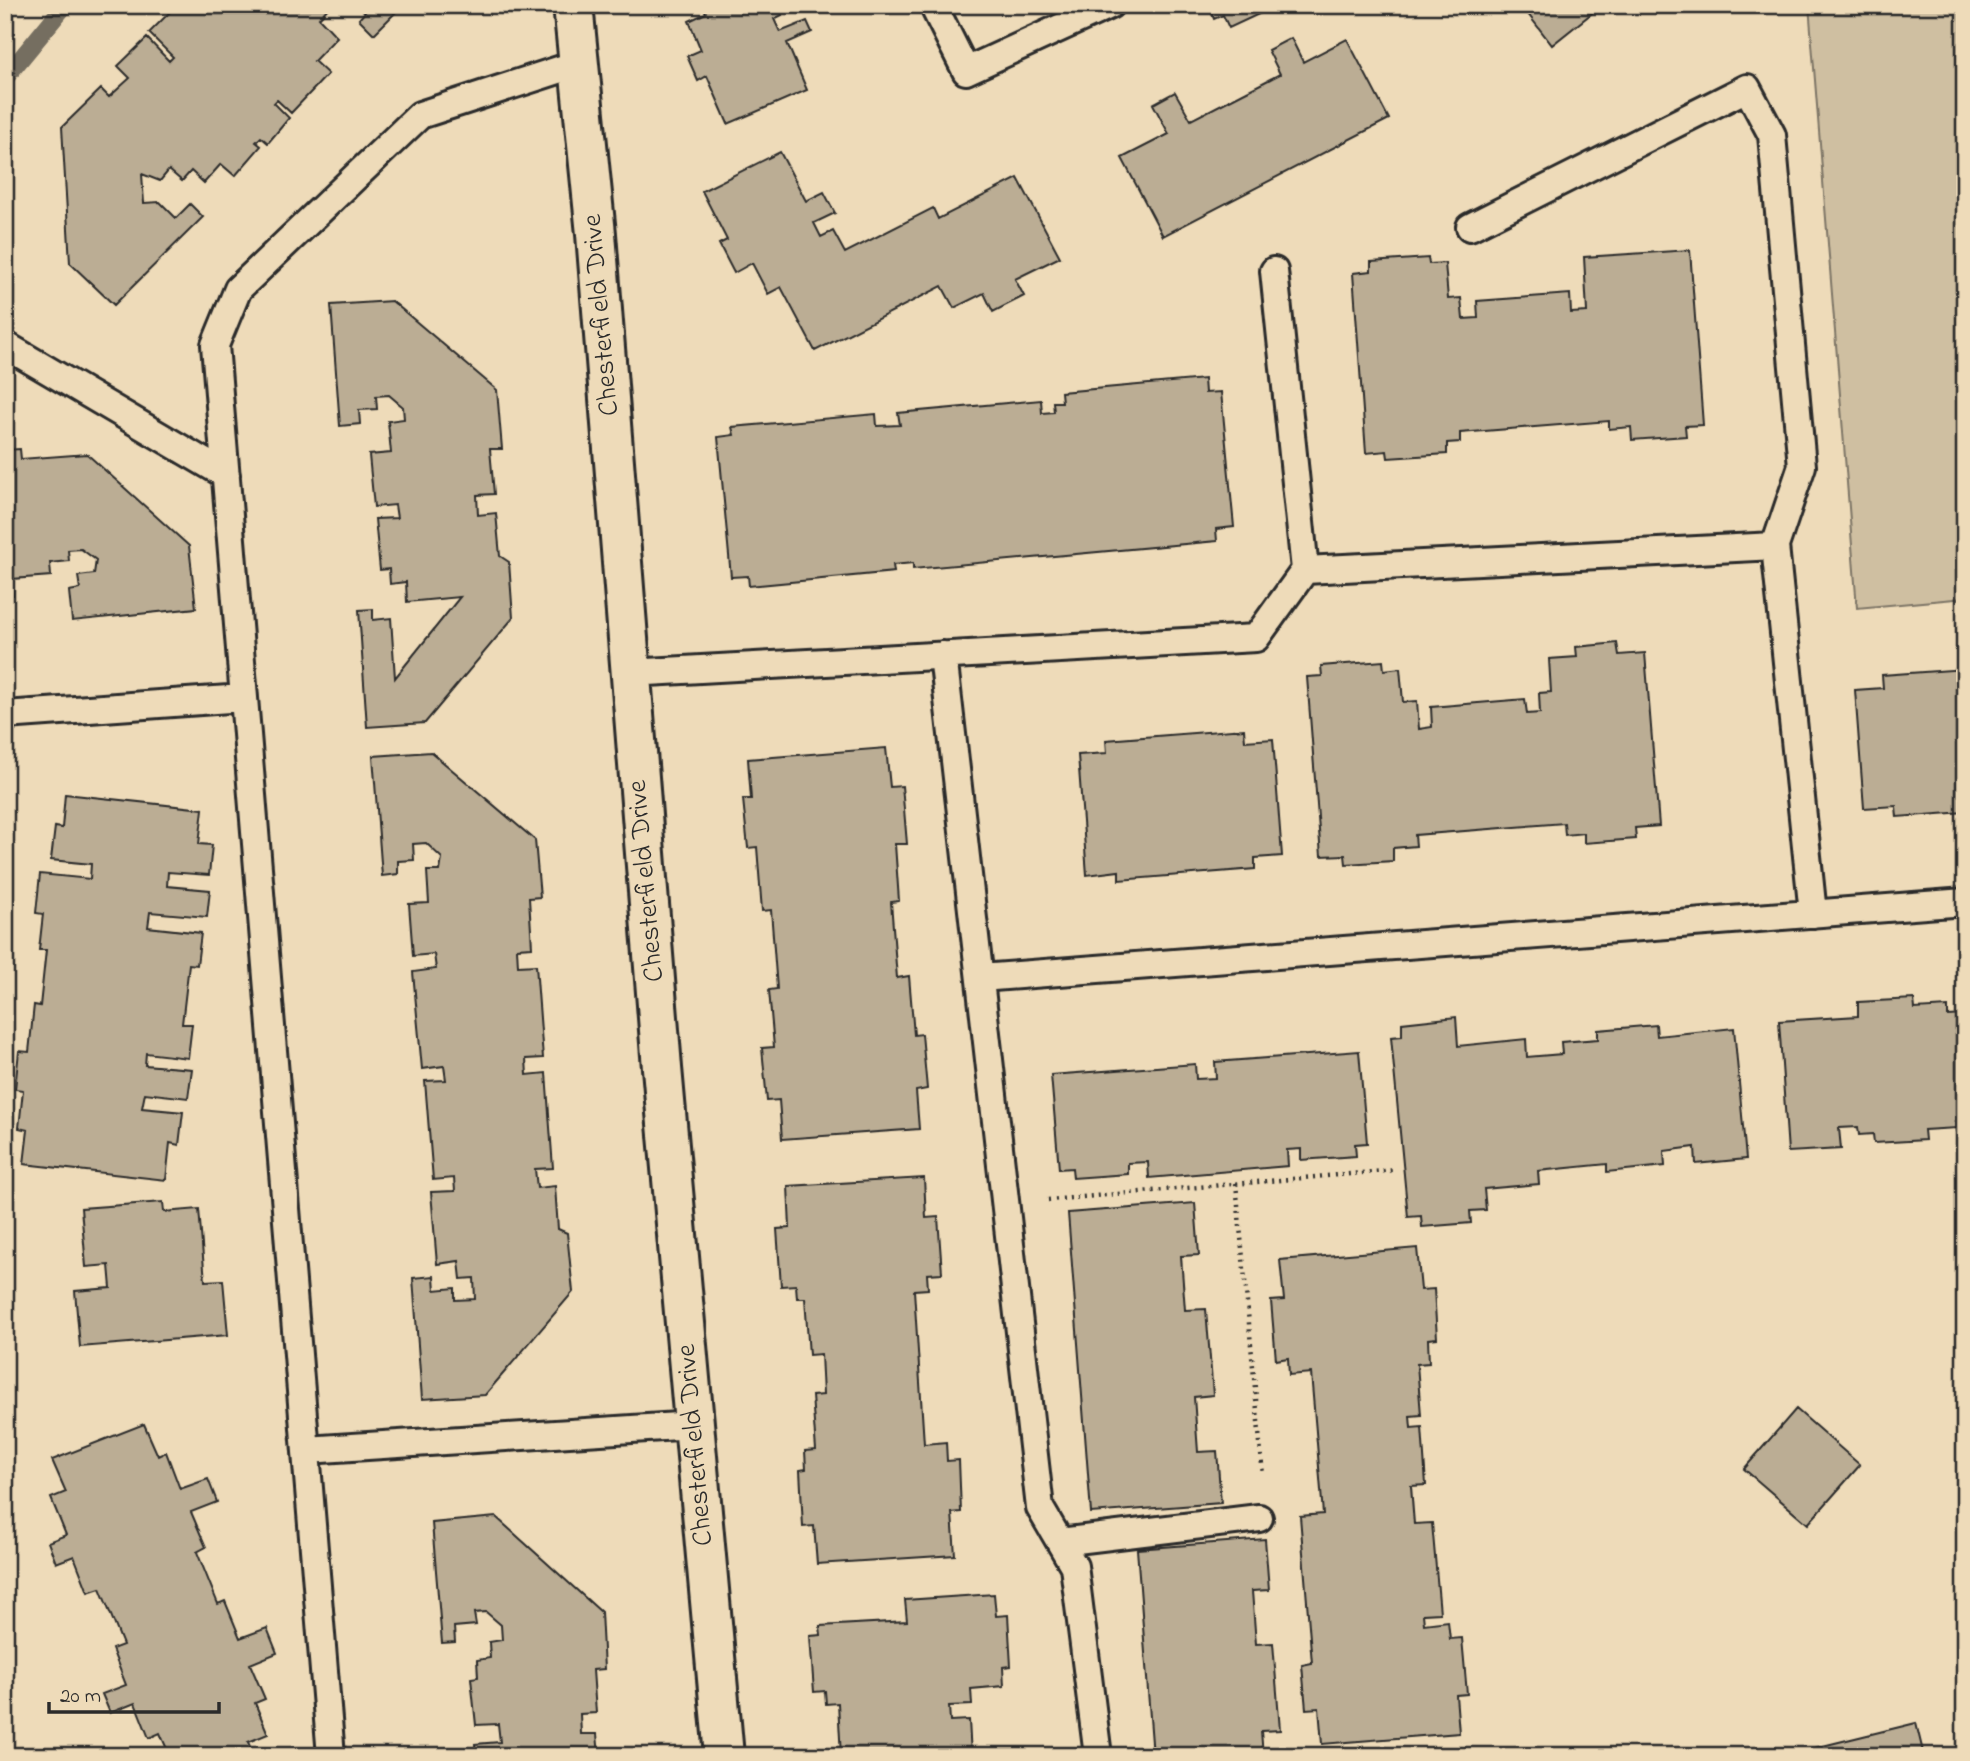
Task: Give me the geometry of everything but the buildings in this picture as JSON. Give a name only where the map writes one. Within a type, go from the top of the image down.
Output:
[{"type":"street","name":"Chesterfield Drive","points":[[573,5],[596,234],[661,1055],[723,1756]]},
{"type":"lane","points":[[933,5],[966,71],[1110,5]]},
{"type":"lane","points":[[331,1756],[215,345],[238,289],[420,115],[580,63]]},
{"type":"lane","points":[[1470,226],[1747,88],[1772,135],[1802,466],[1775,546],[1813,914]]},
{"type":"lane","points":[[630,673],[1256,638],[1305,570],[1275,271]]},
{"type":"lane","points":[[5,345],[226,475]]},
{"type":"lane","points":[[1305,570],[1775,546]]},
{"type":"lane","points":[[943,655],[1040,1508],[1074,1566],[1098,1756]]},
{"type":"lane","points":[[5,715],[243,698]]},
{"type":"lane","points":[[980,978],[1965,902]]},
{"type":"lane","points":[[306,1450],[694,1425]]},
{"type":"lane","points":[[1060,1542],[1259,1518]]},
{"type":"path","points":[[1006,1203],[1396,1170]]},
{"type":"path","points":[[1237,1183],[1264,1483]]},
{"type":"shaded area","points":[[1809,5],[1965,5],[1965,598],[1857,608]]},
{"type":"waterway","points":[[5,78],[65,5]]}]
